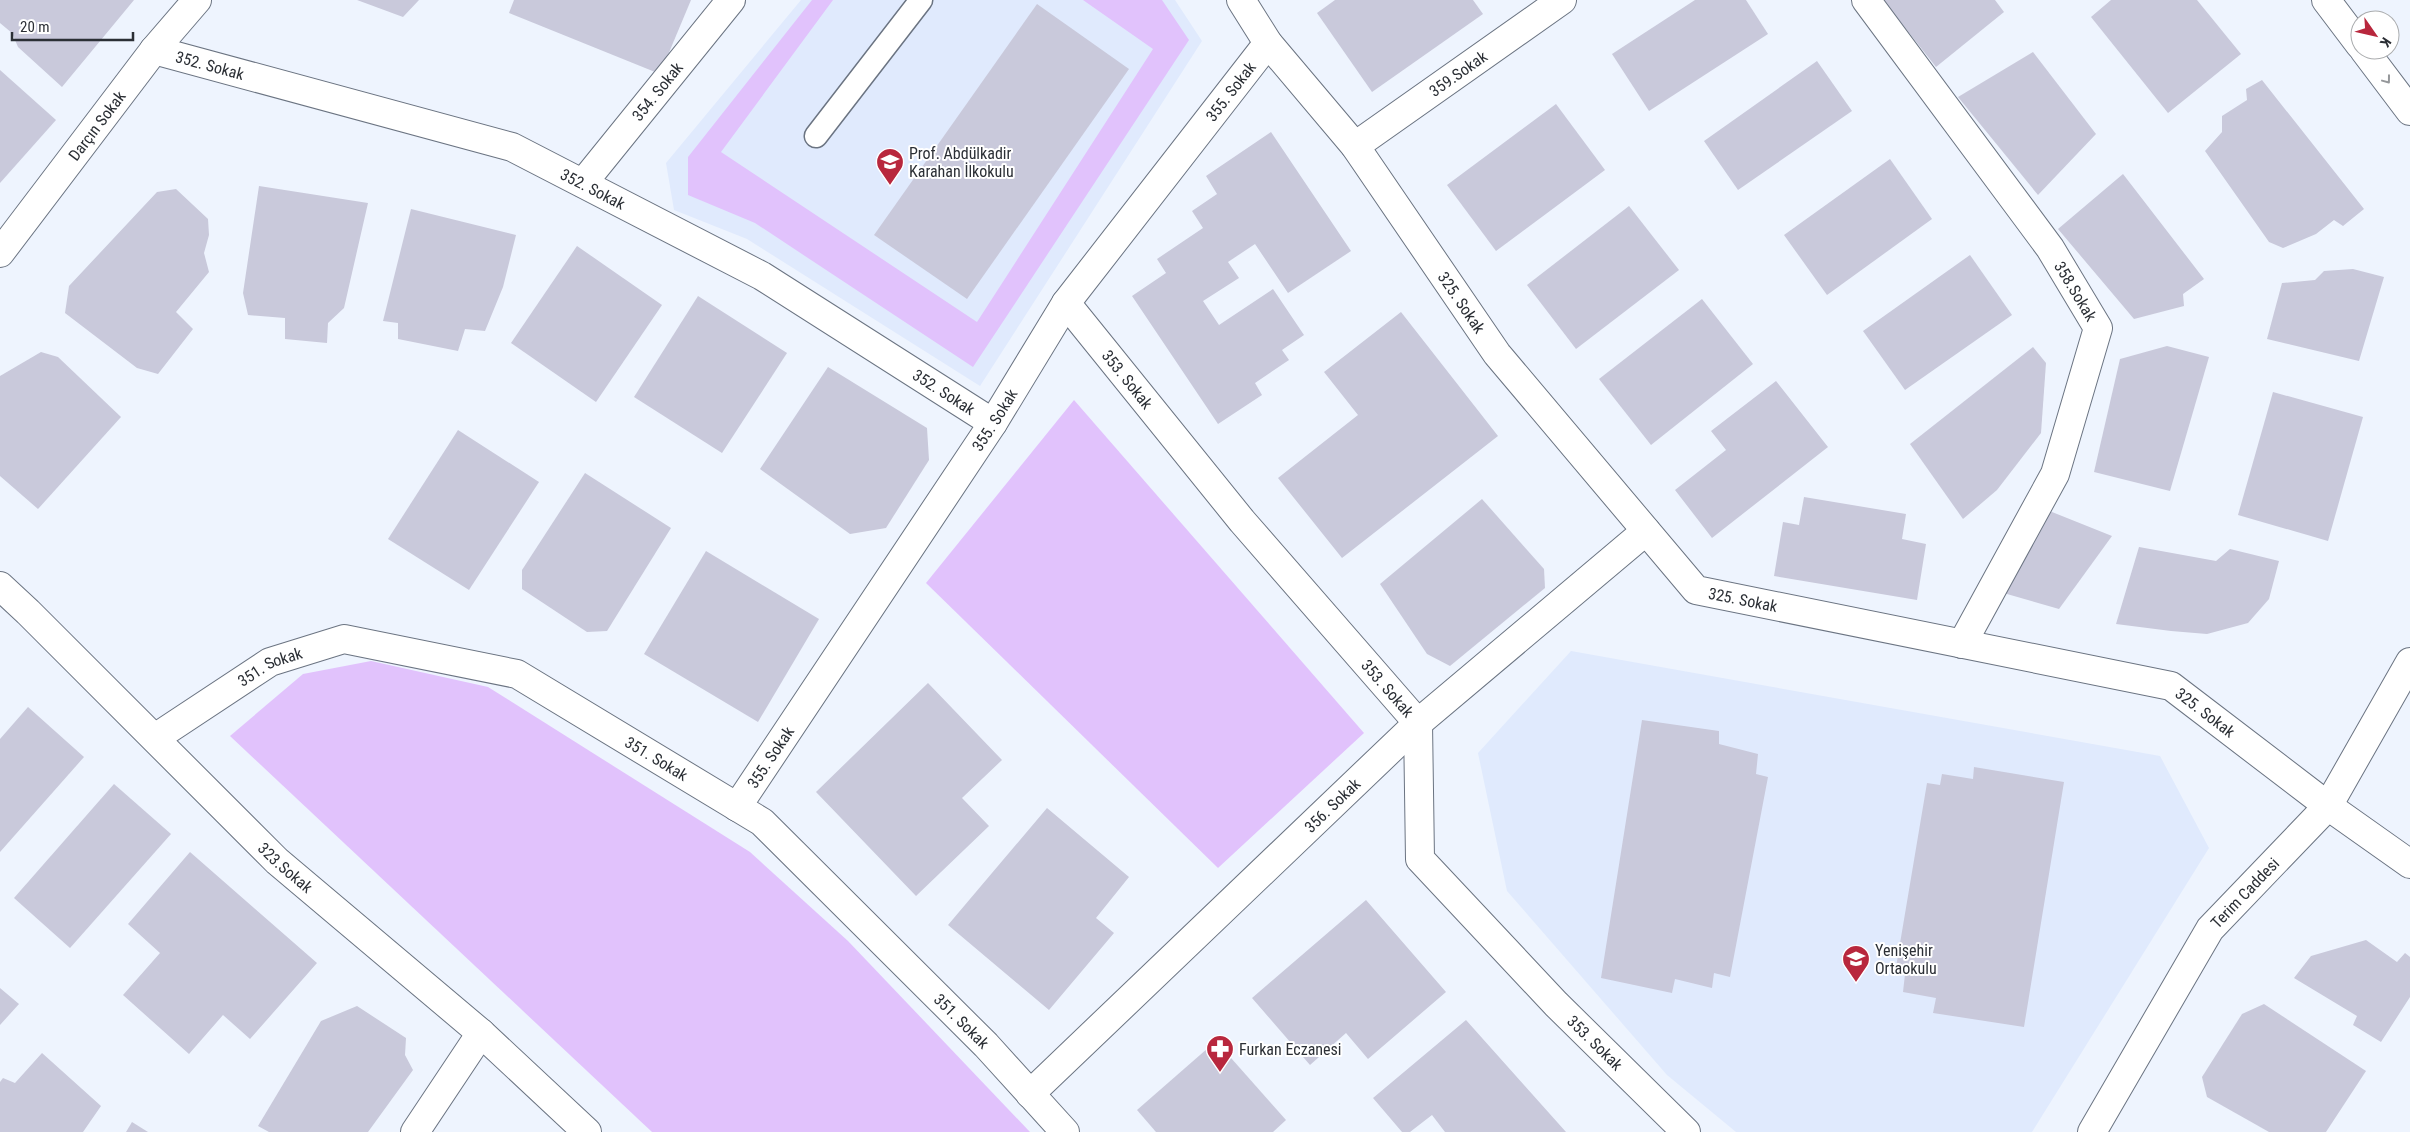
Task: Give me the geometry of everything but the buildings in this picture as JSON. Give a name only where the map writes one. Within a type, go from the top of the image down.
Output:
[{"type":"street","name":"Darçın Sokak","points":[[0,253],[154,50],[197,0]]},
{"type":"street","name":"354. Sokak","points":[[582,184],[731,0]]},
{"type":"street","name":"325. Sokak","points":[[1241,0],[1268,43],[1355,146],[1497,354],[1696,590],[2171,686],[2328,806],[2410,864]]},
{"type":"street","name":"359.Sokak","points":[[1355,146],[1562,0]]},
{"type":"street","name":"358.Sokak","points":[[1866,0],[2050,248],[2098,328],[2055,474],[1962,644]]},
{"type":"street","points":[[2326,0],[2350,32]]},
{"type":"street","name":"355. Sokak","points":[[737,807],[993,423],[1066,303],[1268,43]]},
{"type":"street","name":"352. Sokak","points":[[154,50],[512,147],[762,276],[993,423]]},
{"type":"street","points":[[2372,60],[2410,111]]},
{"type":"street","name":"353. Sokak","points":[[1066,303],[1242,521],[1418,723],[1420,859],[1556,1004],[1686,1132]]},
{"type":"street","name":"356. Sokak","points":[[1030,1094],[1418,723],[1646,531]]},
{"type":"street","name":"323.Sokak","points":[[0,586],[277,861],[481,1033],[587,1132]]},
{"type":"street","name":"351. Sokak","points":[[155,738],[270,662],[344,639],[517,674],[762,822],[986,1045],[1065,1132]]},
{"type":"street","name":"Terim Caddesi","points":[[2092,1132],[2210,929],[2328,806],[2410,662]]},
{"type":"street","points":[[415,1132],[481,1033]]},
{"type":"lane","points":[[816,136],[921,0]]},
{"type":"shaded area","name":"Prof. Abdülkadir Karahan İlkokulu","points":[[801,0],[1175,0],[1202,41],[980,386],[747,239],[674,210],[666,163]]},
{"type":"shaded area","points":[[812,0],[833,0],[721,152],[977,322],[1153,49],[1083,0],[1162,0],[1189,40],[973,367],[755,223],[688,195],[688,157]]},
{"type":"shaded area","points":[[1074,400],[1364,733],[1218,868],[926,583]]},
{"type":"shaded area","name":"Yenişehir Ortaokulu","points":[[1571,651],[2160,756],[2209,848],[2032,1132],[1736,1132],[1667,1075],[1507,891],[1478,753]]},
{"type":"shaded area","points":[[371,661],[488,687],[750,852],[848,941],[1030,1132],[652,1132],[230,736],[303,674]]},
{"type":"place","name":"Prof. Abdülkadir Karahan İlkokulu","points":[[890,186]]},
{"type":"place","name":"Yenişehir Ortaokulu","points":[[1856,983]]},
{"type":"place","name":"Furkan Eczanesi","points":[[1220,1073]]}]
